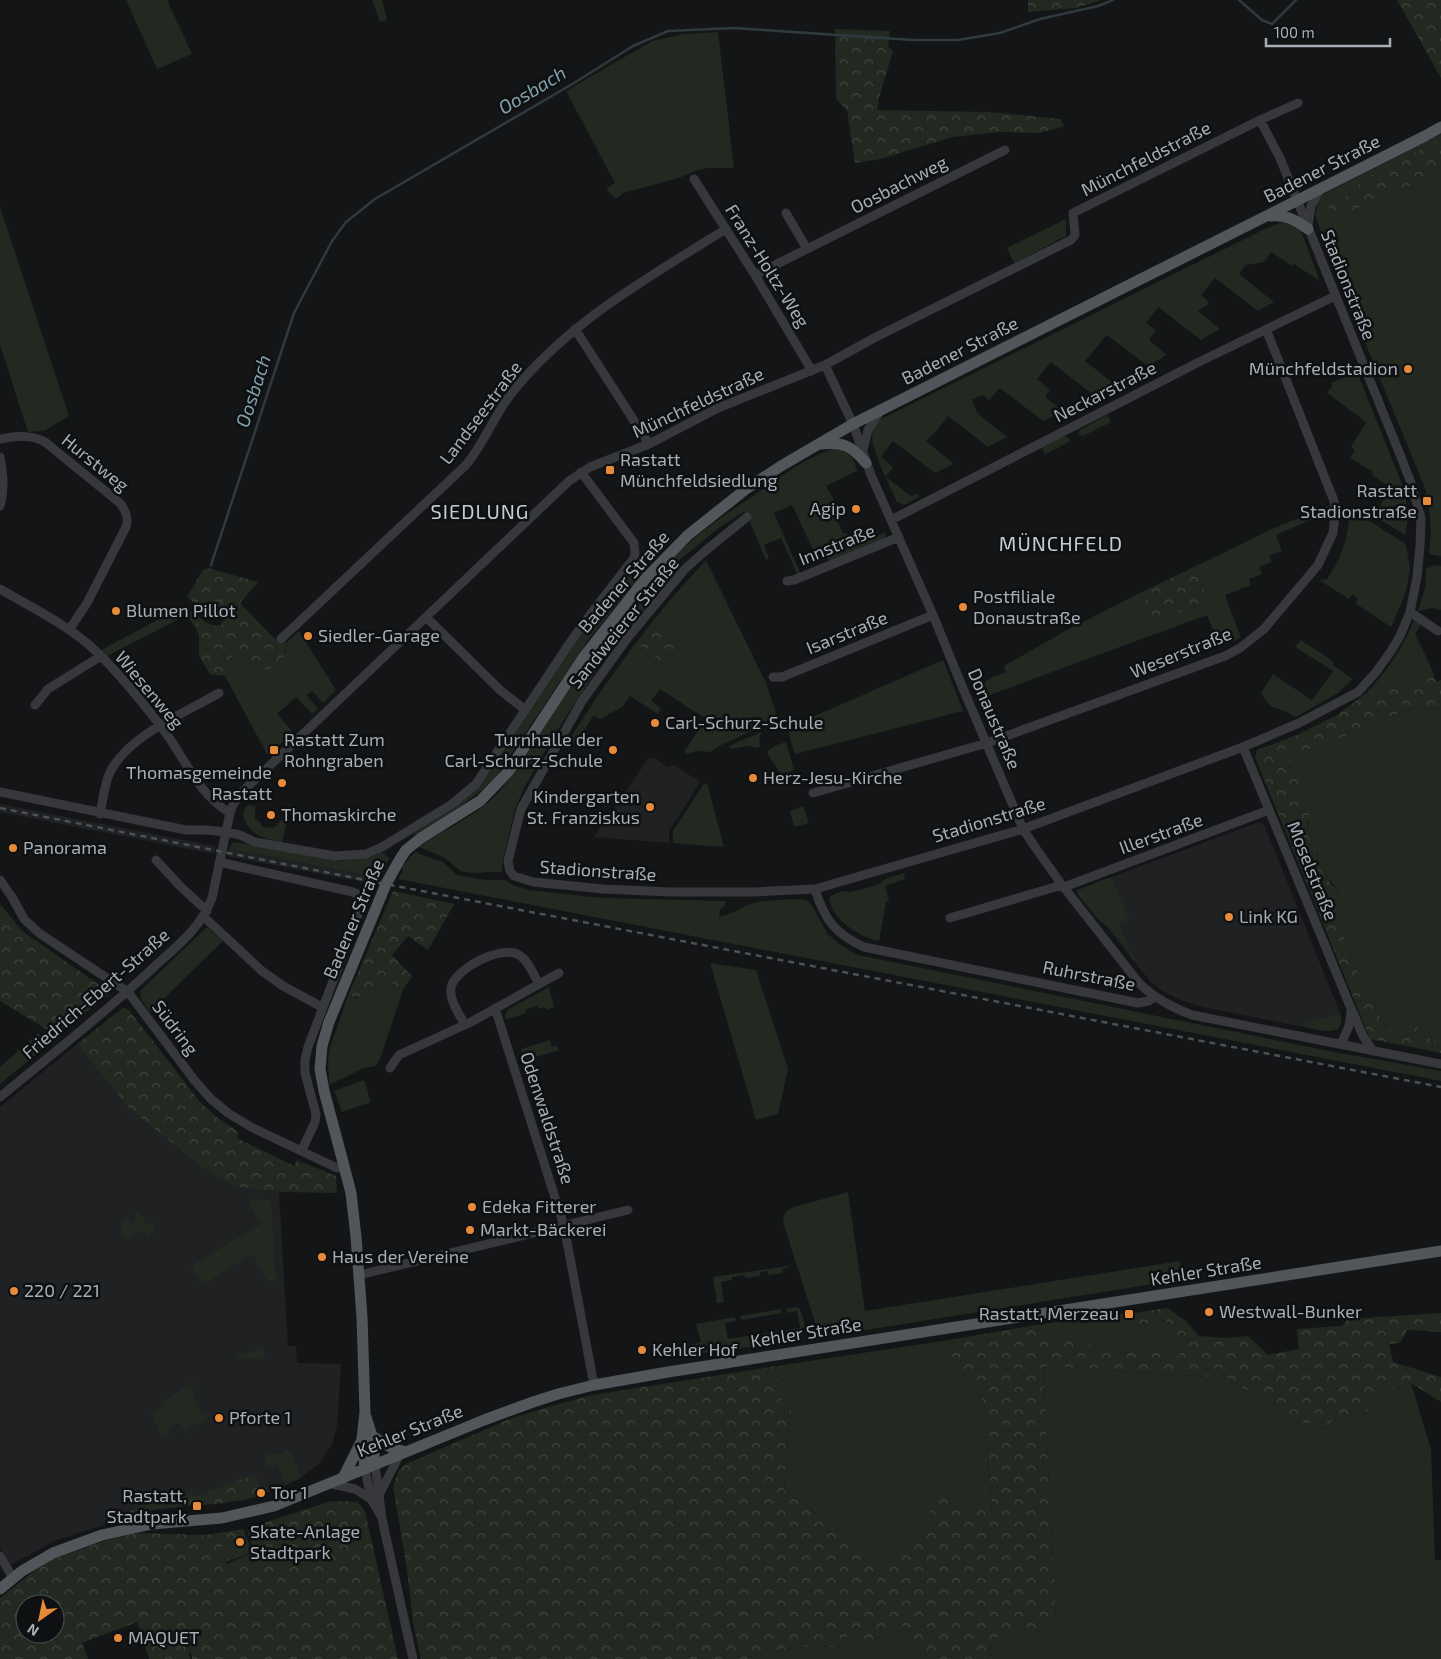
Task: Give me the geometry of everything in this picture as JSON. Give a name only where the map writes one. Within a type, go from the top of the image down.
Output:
[{"type":"main road","name":"Badener Straße","points":[[370,1466],[365,1412],[359,1274],[351,1196],[320,1069],[322,1046],[329,1022],[382,894],[406,850],[421,838],[470,809],[494,788],[508,772],[565,684],[602,632],[646,578],[669,554],[709,518],[746,489],[853,424],[1297,202],[1441,127]]},
{"type":"main road","points":[[1268,216],[1280,215],[1289,217],[1308,228]]},
{"type":"main road","points":[[818,444],[833,443],[845,445],[865,458]]},
{"type":"main road","name":"Kehler Straße","points":[[0,1588],[38,1560],[102,1535],[152,1524],[222,1518],[249,1513],[289,1501],[514,1408],[594,1385],[1441,1251]]},
{"type":"main road","points":[[343,1478],[367,1438],[403,1453]]},
{"type":"street","name":"Münchfeldstraße","points":[[226,832],[233,805],[248,785],[569,481],[581,472],[649,444],[718,408],[824,366],[1071,240],[1075,235],[1073,213],[1298,103]]},
{"type":"street","points":[[1260,120],[1280,158],[1297,202]]},
{"type":"street","name":"Oosbachweg","points":[[755,275],[1005,150]]},
{"type":"street","name":"Franz-Holtz-Weg","points":[[694,179],[755,275],[812,371]]},
{"type":"street","name":"Stadionstraße","points":[[1308,228],[1311,206],[1320,190]]},
{"type":"street","name":"Stadionstraße","points":[[514,876],[533,882],[603,889],[670,892],[754,892],[815,888],[1023,828],[1243,747],[1299,723],[1358,692],[1391,651],[1410,612],[1417,578],[1420,546],[1419,508],[1411,483],[1297,202]]},
{"type":"street","points":[[786,213],[807,249]]},
{"type":"street","name":"Landseestraße","points":[[281,639],[466,465],[479,449],[511,394],[543,359],[575,329],[626,291],[726,229]]},
{"type":"street","name":"Neckarstraße","points":[[891,520],[1199,362],[1335,296]]},
{"type":"street","points":[[575,329],[649,444]]},
{"type":"street","name":"Weserstraße","points":[[813,793],[987,743],[1225,656],[1240,648],[1264,629],[1318,565],[1333,533],[1335,515],[1334,501],[1266,329]]},
{"type":"street","points":[[824,366],[853,424]]},
{"type":"street","points":[[865,458],[868,430],[881,410]]},
{"type":"street","name":"Donaustraße","points":[[853,424],[891,520],[934,615],[964,691],[1023,828],[1063,886],[1127,969],[1155,997]]},
{"type":"street","name":"Hurstweg","points":[[0,439],[27,436],[45,442],[120,503],[127,514],[128,521],[126,527],[87,603],[69,630]]},
{"type":"street","points":[[0,456],[4,494],[0,506]]},
{"type":"street","points":[[0,792],[100,814],[186,830],[226,832],[255,842],[335,856],[358,855],[375,851],[452,804],[476,784],[524,709],[589,616],[632,561],[635,554],[634,543],[581,472]]},
{"type":"street","name":"Sandweierer Straße","points":[[514,876],[510,871],[508,861],[521,809],[582,701],[629,636],[684,570],[747,517]]},
{"type":"street","name":"Innstraße","points":[[787,581],[794,580],[899,538]]},
{"type":"street","name":"Wiesenweg","points":[[0,589],[69,630],[88,644],[161,726],[192,776],[213,801],[230,812]]},
{"type":"street","points":[[1410,612],[1438,631]]},
{"type":"street","name":"Isarstraße","points":[[773,677],[782,677],[934,615]]},
{"type":"street","points":[[426,617],[500,690],[524,709]]},
{"type":"street","name":"Wiesenweg","points":[[35,705],[48,689],[100,656]]},
{"type":"street","points":[[100,814],[106,784],[111,771],[124,753],[161,726],[220,694]]},
{"type":"street","name":"Moselstraße","points":[[1243,747],[1350,1006],[1363,1036],[1373,1051]]},
{"type":"street","name":"Illerstraße","points":[[950,918],[1063,886],[1270,810]]},
{"type":"street","name":"Friedrich-Ebert-Straße","points":[[0,1097],[128,992],[193,931],[205,914],[212,898],[226,832]]},
{"type":"street","points":[[156,860],[205,914],[262,970],[283,986],[322,1007]]},
{"type":"street","points":[[219,862],[353,892],[362,897],[362,902],[308,1047],[304,1073],[316,1114],[315,1122],[302,1150]]},
{"type":"street","name":"Südring","points":[[0,880],[24,919],[39,933],[128,992],[211,1099],[228,1113],[251,1127],[337,1168],[345,1166]]},
{"type":"street","name":"Ruhrstraße","points":[[815,888],[820,905],[828,920],[838,932],[864,947],[1138,1004],[1155,997],[1165,1004],[1192,1014],[1441,1064]]},
{"type":"street","points":[[465,1025],[451,995],[451,988],[459,975],[475,963],[498,953],[513,952],[525,960],[539,984]]},
{"type":"street","points":[[390,1068],[399,1055],[465,1025],[559,973]]},
{"type":"street","points":[[1341,1044],[1351,1016],[1350,1006]]},
{"type":"street","name":"Odenwaldstraße","points":[[495,1008],[564,1226],[594,1385]]},
{"type":"street","points":[[359,1274],[628,1210]]},
{"type":"street","points":[[380,1494],[403,1453]]},
{"type":"street","points":[[370,1466],[380,1494],[382,1519],[413,1659]]},
{"type":"street","points":[[370,1466],[370,1499]]},
{"type":"street","points":[[332,1484],[355,1489],[370,1499],[382,1519]]},
{"type":"street","points":[[0,1556],[13,1578]]},
{"type":"shaded area","name":"Kindergarten St. Franziskus","points":[[654,758],[667,767],[674,765],[700,782],[669,831],[669,843],[594,837],[648,759]]},
{"type":"shaded area","points":[[0,804],[215,846],[214,854],[0,812]]},
{"type":"shaded area","points":[[1259,822],[1264,824],[1340,1013],[1305,1023],[1304,1027],[1203,1007],[1180,1000],[1164,992],[1149,980],[1108,928],[1099,921],[1077,894],[1077,890]]},
{"type":"shaded area","points":[[229,849],[381,878],[379,885],[227,856]]},
{"type":"shaded area","points":[[77,1044],[129,1108],[239,1187],[279,1192],[288,1346],[296,1346],[297,1363],[341,1364],[337,1426],[332,1444],[320,1463],[302,1477],[275,1490],[247,1499],[155,1510],[126,1518],[57,1540],[10,1565],[0,1548],[0,1107]]},
{"type":"green space","points":[[126,0],[167,0],[192,54],[157,69]]},
{"type":"green space","points":[[372,0],[382,0],[387,20],[380,22]]},
{"type":"green space","points":[[1028,0],[1102,0],[1076,8],[1028,12]]},
{"type":"green space","points":[[1397,0],[1441,0],[1441,78]]},
{"type":"green space","points":[[835,29],[890,31],[888,47],[893,51],[877,110],[990,112],[1060,119],[1064,126],[1040,133],[999,132],[953,137],[880,159],[855,163],[847,110],[836,99]]},
{"type":"green space","points":[[718,32],[734,168],[707,168],[695,171],[679,178],[623,193],[616,199],[606,189],[615,183],[566,91],[652,41],[684,34]]},
{"type":"green space","name":"Münchfeldstadion","points":[[1441,134],[1441,556],[1429,554],[1429,504],[1425,488],[1335,270],[1315,215],[1318,201],[1324,194]]},
{"type":"green space","points":[[1441,139],[1441,172],[1338,216],[1332,216],[1328,211],[1330,203],[1352,194],[1356,187],[1366,178]]},
{"type":"green space","points":[[0,207],[69,416],[44,431],[28,432],[0,345]]},
{"type":"green space","points":[[1066,219],[1066,236],[1014,263],[1007,248]]},
{"type":"green space","points":[[1282,222],[1289,222],[1300,228],[1320,281],[1271,252],[1264,262],[1246,265],[1239,274],[1274,302],[1258,311],[1215,278],[1201,295],[1209,304],[1198,311],[1220,329],[1201,340],[1158,307],[1146,323],[1156,330],[1149,340],[1167,355],[1148,366],[1107,335],[1085,361],[1113,383],[1091,393],[1051,362],[1037,379],[1050,390],[1045,397],[1063,411],[1043,421],[1000,388],[989,400],[983,395],[972,400],[978,414],[1007,437],[988,447],[948,416],[926,441],[954,464],[935,473],[893,441],[881,457],[893,467],[886,477],[911,496],[917,493],[919,497],[904,505],[897,502],[878,460],[873,443],[873,431],[881,419]]},
{"type":"green space","points":[[1357,372],[1402,484],[1407,509],[1405,535],[1374,516],[1391,488],[1372,475],[1373,472],[1350,458],[1355,450],[1351,447],[1366,422],[1327,393],[1332,386],[1331,383]]},
{"type":"green space","points":[[1107,415],[1111,422],[1083,436],[1078,434],[1080,430]]},
{"type":"green space","points":[[1064,436],[1069,438],[1069,442],[1045,454],[1042,448]]},
{"type":"green space","points":[[834,449],[839,449],[850,455],[857,471],[826,486],[834,500],[831,506],[843,533],[848,534],[854,546],[886,532],[885,538],[829,561],[825,553],[816,556],[792,505],[774,513],[800,573],[797,574],[781,538],[764,545],[769,558],[766,560],[745,511],[720,527],[664,575],[663,585],[600,665],[553,737],[524,788],[515,809],[503,859],[502,872],[470,873],[460,871],[445,858],[419,847],[479,809],[506,784],[601,642],[632,602],[665,565],[708,527],[726,514],[803,463]]},
{"type":"green space","points":[[1328,506],[1329,512],[1276,535],[1282,551],[1269,556],[1272,562],[1259,567],[1262,574],[1249,579],[1251,585],[1225,595],[1241,638],[1220,647],[1207,615],[979,699],[981,688],[987,681],[995,676],[1006,673],[1004,666],[1067,630],[1142,592],[1153,622],[1208,602],[1196,566],[1272,529]]},
{"type":"green space","points":[[1349,508],[1406,544],[1410,569],[1406,592],[1391,627],[1355,603],[1358,598],[1352,594],[1349,599],[1319,580],[1327,579],[1341,554],[1348,527]]},
{"type":"green space","points":[[640,556],[649,565],[589,639],[497,775],[469,800],[415,835],[414,833],[450,810],[481,785],[581,634]]},
{"type":"green space","points":[[706,560],[766,683],[778,719],[717,747],[711,752],[697,751],[687,754],[684,752],[706,719],[660,689],[651,701],[661,708],[658,714],[630,696],[622,707],[600,719],[594,715],[575,744],[569,740],[633,647],[668,602]]},
{"type":"green space","points":[[1434,565],[1441,566],[1441,610],[1432,608],[1418,611],[1425,588],[1426,569]]},
{"type":"green space","points":[[1196,566],[1208,602],[1153,622],[1142,592]]},
{"type":"green space","points":[[208,568],[258,582],[240,603],[277,641],[281,644],[287,642],[282,664],[263,670],[255,668],[235,650],[225,676],[210,674],[199,656],[197,620],[201,618],[215,626],[221,625],[223,620],[221,616],[203,609],[187,597],[203,570]]},
{"type":"green space","points":[[178,609],[191,611],[201,618],[197,620],[196,629],[187,615],[107,656],[101,650]]},
{"type":"green space","points":[[1414,620],[1421,625],[1415,634],[1430,665],[1408,686],[1365,694],[1393,660]]},
{"type":"green space","points":[[661,621],[679,644],[668,666],[640,646]]},
{"type":"green space","points":[[299,631],[336,690],[323,703],[312,691],[307,695],[318,709],[312,714],[296,697],[277,714],[293,732],[268,756],[225,676],[235,649],[239,651],[246,661],[285,654],[287,642]]},
{"type":"green space","points":[[1301,640],[1334,662],[1333,665],[1353,679],[1338,693],[1296,717],[1270,706],[1261,693],[1273,674],[1312,700],[1333,671],[1295,647]]},
{"type":"green space","points":[[943,660],[963,711],[795,754],[787,728]]},
{"type":"green space","points":[[1430,665],[1436,682],[1441,680],[1441,708],[1438,710],[1424,707],[1406,710],[1367,729],[1289,756],[1309,814],[1307,830],[1314,844],[1321,870],[1338,890],[1335,911],[1362,985],[1376,1003],[1381,1022],[1385,1027],[1405,1037],[1407,1033],[1404,1028],[1406,1022],[1413,1024],[1432,1041],[1441,1041],[1441,1053],[1370,1039],[1255,757],[1257,750],[1297,735],[1337,715],[1365,694],[1408,686]]},
{"type":"green space","points":[[1424,707],[1438,710],[1441,708],[1441,1041],[1432,1041],[1407,1033],[1406,1037],[1401,1036],[1385,1027],[1381,1022],[1376,1003],[1362,985],[1335,911],[1338,890],[1321,870],[1314,844],[1309,837],[1307,830],[1309,823],[1288,756],[1367,729],[1406,710]]},
{"type":"green space","points":[[761,732],[759,748],[747,746],[730,749],[729,746]]},
{"type":"green space","points":[[786,742],[794,770],[780,775],[767,751]]},
{"type":"green space","points":[[707,783],[724,847],[673,843],[673,831],[703,785]]},
{"type":"green space","points":[[291,803],[282,843],[258,835],[245,821],[245,809],[248,805],[255,806],[255,819],[263,827],[273,828],[283,819],[284,811]]},
{"type":"green space","points":[[803,806],[809,823],[794,827],[790,811]]},
{"type":"green space","points":[[232,843],[340,861],[371,857],[382,852],[389,858],[381,878],[229,849]]},
{"type":"green space","points":[[416,851],[443,862],[457,875],[485,880],[505,880],[513,885],[529,890],[602,898],[725,901],[726,904],[720,910],[719,917],[763,901],[803,899],[812,906],[829,935],[858,955],[1334,1052],[1441,1071],[1441,1081],[398,879],[403,871],[402,866]]},
{"type":"green space","points":[[904,873],[905,879],[885,886],[889,900],[886,902],[879,941],[855,931],[834,912],[830,896],[842,891],[850,892],[877,885],[887,878]]},
{"type":"green space","points":[[1111,878],[1114,882],[1129,920],[1119,924],[1131,953],[1136,959],[1133,961],[1108,926],[1100,921],[1078,894],[1079,890]]},
{"type":"green space","points":[[393,891],[454,904],[428,950],[408,936],[392,955],[412,976],[403,990],[382,980],[363,996],[348,996]]},
{"type":"green space","points":[[0,904],[22,931],[111,993],[56,1035],[0,1001]]},
{"type":"green space","points":[[207,927],[223,941],[150,1012],[141,999],[140,991]]},
{"type":"green space","points":[[710,963],[756,970],[788,1069],[778,1114],[756,1120]]},
{"type":"green space","points":[[381,980],[387,981],[403,990],[381,1056],[376,1066],[364,1068],[329,1085],[328,1060],[330,1047],[348,996],[357,998],[375,988]]},
{"type":"green space","points":[[549,987],[554,1007],[546,1010],[545,1007],[539,1009],[537,1006],[525,1010],[526,1013],[506,1020],[507,1010]]},
{"type":"green space","points":[[123,1008],[128,1009],[200,1102],[218,1118],[239,1132],[237,1138],[294,1166],[297,1160],[336,1176],[337,1193],[279,1192],[239,1187],[210,1173],[129,1108],[77,1044]]},
{"type":"green space","points":[[1340,1013],[1342,1021],[1340,1027],[1336,1030],[1323,1031],[1304,1027],[1305,1023]]},
{"type":"green space","points":[[38,1033],[49,1044],[0,1084],[0,1067]]},
{"type":"green space","points":[[550,1040],[552,1047],[557,1046],[559,1050],[524,1061],[521,1049]]},
{"type":"green space","points":[[364,1080],[371,1102],[342,1112],[334,1091]]},
{"type":"green space","points":[[848,1192],[865,1311],[1180,1261],[1184,1279],[823,1337],[819,1335],[783,1219],[789,1209]]},
{"type":"green space","points":[[253,1199],[271,1200],[276,1280],[273,1283],[268,1281],[252,1254],[202,1285],[191,1266],[261,1224],[248,1202]]},
{"type":"green space","points":[[140,1211],[147,1225],[153,1223],[154,1231],[148,1237],[144,1230],[126,1240],[120,1229],[122,1227],[120,1222],[128,1218],[131,1224],[137,1221],[134,1214]]},
{"type":"green space","points":[[788,1266],[789,1268],[782,1269],[783,1273],[768,1275],[767,1271],[760,1272],[760,1276],[745,1278],[745,1275],[732,1277],[732,1280],[721,1282],[724,1302],[717,1303],[713,1277]]},
{"type":"green space","points":[[796,1307],[800,1309],[805,1327],[803,1334],[796,1341],[687,1355],[684,1346],[701,1342],[696,1324],[735,1317],[736,1321],[725,1323],[728,1339],[800,1328],[797,1311],[787,1313],[786,1309]]},
{"type":"green space","points":[[1167,1308],[1187,1322],[1199,1336],[1224,1338],[1248,1336],[1268,1355],[1299,1349],[1297,1329],[1342,1326],[1348,1319],[1441,1313],[1441,1332],[1407,1330],[1400,1343],[1389,1344],[1393,1362],[1441,1377],[1441,1402],[1411,1383],[1377,1392],[1368,1411],[1333,1420],[1324,1430],[1312,1423],[1302,1423],[1269,1399],[1235,1385],[1228,1378],[1043,1366],[1056,1620],[1047,1630],[990,1639],[991,1659],[929,1659],[900,1624],[869,1644],[850,1633],[837,1647],[809,1646],[752,1655],[749,1659],[421,1659],[413,1623],[407,1570],[393,1486],[399,1470],[406,1464],[507,1420],[592,1395],[776,1366],[781,1399],[792,1413],[787,1432],[784,1490],[883,1563],[933,1530],[931,1510],[944,1496],[992,1512],[984,1402],[953,1360],[949,1340],[1024,1327],[1127,1354],[1137,1347],[1179,1356],[1181,1342],[1166,1320],[1137,1325],[1133,1320],[1133,1313]]},
{"type":"green space","points":[[781,1309],[782,1313],[741,1320],[740,1316]]},
{"type":"green space","points":[[1133,1313],[1133,1320],[1137,1325],[1166,1320],[1181,1342],[1179,1356],[1137,1347],[1127,1354],[1024,1327],[1101,1315]]},
{"type":"green space","points":[[949,1340],[953,1360],[984,1402],[992,1513],[934,1530],[883,1563],[784,1490],[787,1432],[792,1413],[781,1399],[776,1366]]},
{"type":"green space","points":[[264,1347],[265,1359],[237,1359],[237,1356]]},
{"type":"green space","points":[[1043,1366],[1228,1378],[1235,1385],[1269,1399],[1285,1412],[1324,1430],[1333,1420],[1368,1411],[1377,1392],[1411,1383],[1431,1449],[1435,1560],[1441,1560],[1441,1659],[991,1659],[990,1639],[1046,1630],[1056,1620]]},
{"type":"green space","points":[[193,1382],[194,1384],[191,1386],[194,1392],[192,1393],[202,1416],[207,1413],[210,1416],[186,1431],[189,1435],[187,1436],[179,1422],[168,1428],[170,1433],[162,1438],[151,1413],[163,1406],[161,1403]]},
{"type":"green space","points":[[285,1449],[290,1451],[302,1477],[286,1485],[277,1464],[267,1468],[264,1456],[269,1453],[283,1455]]},
{"type":"green space","points":[[255,1474],[263,1495],[224,1503],[158,1509],[119,1518],[159,1494],[167,1506],[192,1492],[195,1497]]},
{"type":"green space","points":[[331,1501],[358,1502],[365,1511],[398,1659],[192,1659],[191,1652],[189,1652],[190,1659],[149,1659],[137,1622],[82,1643],[88,1659],[0,1659],[0,1598],[34,1571],[54,1559],[107,1540],[137,1533],[205,1535],[244,1529],[246,1536],[217,1549],[223,1556],[232,1560],[224,1563],[227,1564],[254,1552],[247,1531],[254,1526]]},
{"type":"green space","name":"Skate-Anlage Stadtpark","points":[[246,1536],[252,1551],[244,1556],[232,1560],[223,1556],[217,1549]]},
{"type":"green space","points":[[900,1624],[929,1659],[749,1659],[752,1655],[809,1646],[837,1647],[850,1633],[869,1644]]},
{"type":"waterway","name":"Oosbach","points":[[211,565],[294,313],[332,241],[346,222],[375,199],[574,83],[633,46],[668,31],[734,28],[913,40],[958,40],[1000,33],[1040,19],[1098,6],[1113,0]]},
{"type":"waterway","name":"Oosbach","points":[[1239,0],[1262,20],[1272,24],[1296,0]]},
{"type":"railway","points":[[0,808],[1441,1087]]},
{"type":"place","name":"Münchfeldstadion","points":[[1408,369]]},
{"type":"place","name":"Rastatt Münchfeldsiedlung","points":[[610,470]]},
{"type":"place","name":"Rastatt Stadionstraße","points":[[1427,501]]},
{"type":"place","name":"Agip","points":[[856,509]]},
{"type":"place","name":"Postfiliale Donaustraße","points":[[963,607]]},
{"type":"place","name":"Blumen Pillot","points":[[116,611]]},
{"type":"place","name":"Siedler-Garage","points":[[308,636]]},
{"type":"place","name":"Carl-Schurz-Schule","points":[[655,723]]},
{"type":"place","name":"Rastatt Zum Rohngraben","points":[[274,750]]},
{"type":"place","name":"Turnhalle der Carl-Schurz-Schule","points":[[613,750]]},
{"type":"place","name":"Herz-Jesu-Kirche","points":[[753,778]]},
{"type":"place","name":"Thomasgemeinde Rastatt","points":[[282,783]]},
{"type":"place","name":"Kindergarten St. Franziskus","points":[[650,807]]},
{"type":"place","name":"Thomaskirche","points":[[271,815]]},
{"type":"place","name":"Panorama","points":[[13,848]]},
{"type":"place","name":"Link KG","points":[[1229,917]]},
{"type":"place","name":"Edeka Fitterer","points":[[472,1207]]},
{"type":"place","name":"Markt-Bäckerei","points":[[470,1230]]},
{"type":"place","name":"Haus der Vereine","points":[[322,1257]]},
{"type":"place","name":"220 / 221","points":[[14,1291]]},
{"type":"place","name":"Westwall-Bunker","points":[[1209,1312]]},
{"type":"place","name":"Rastatt, Merzeau","points":[[1129,1314]]},
{"type":"place","name":"Kehler Hof","points":[[642,1350]]},
{"type":"place","name":"Pforte 1","points":[[219,1418]]},
{"type":"place","name":"Tor 1","points":[[261,1493]]},
{"type":"place","name":"Rastatt, Stadtpark","points":[[197,1506]]},
{"type":"place","name":"Skate-Anlage Stadtpark","points":[[240,1542]]},
{"type":"place","name":"MAQUET","points":[[118,1638]]},
{"type":"district","name":"SIEDLUNG","points":[[480,512]]},
{"type":"district","name":"MÜNCHFELD","points":[[1061,544]]}]
